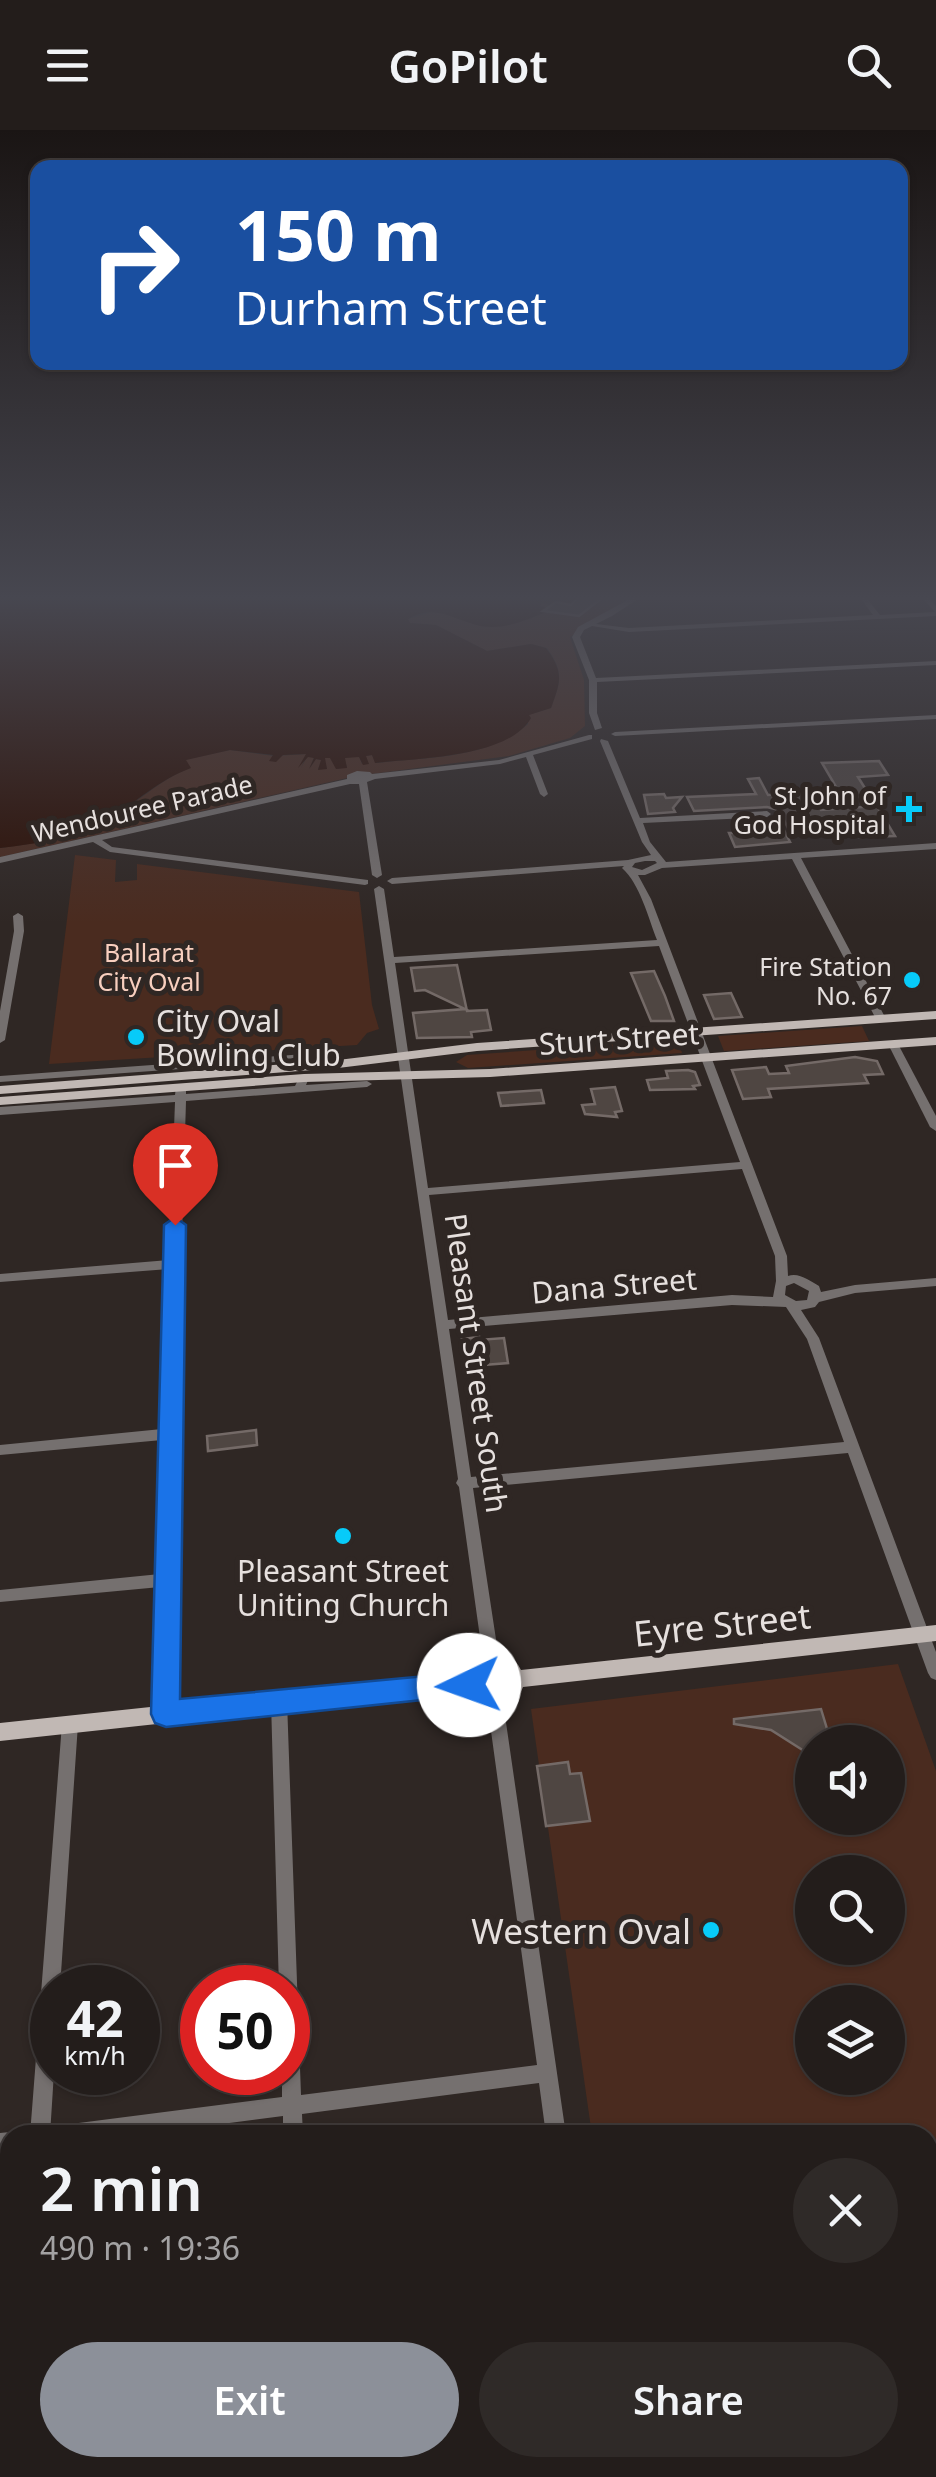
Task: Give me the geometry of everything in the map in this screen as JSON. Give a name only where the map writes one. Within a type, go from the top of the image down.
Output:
[{"type":"main road","name":"Sturt Street","points":[[0,1090],[327,1065],[462,1049],[936,1015]]},
{"type":"main road","points":[[881,1019],[893,1044]]},
{"type":"main road","points":[[881,1019],[883,1032],[893,1044]]},
{"type":"main road","name":"Sturt Street","points":[[0,1101],[936,1041]]},
{"type":"main road","points":[[462,1049],[449,1062],[464,1074]]},
{"type":"main road","name":"Eyre Street","points":[[516,1678],[929,1634]]},
{"type":"main road","points":[[491,1660],[508,1664],[516,1678],[511,1694],[495,1702],[477,1697],[469,1682],[474,1666],[491,1660]]},
{"type":"main road","points":[[0,1732],[469,1682]]},
{"type":"street","points":[[593,705],[598,728]]},
{"type":"street","points":[[589,737],[588,732],[598,728],[615,734],[936,716]]},
{"type":"street","points":[[377,875],[367,780],[488,764],[589,737],[604,741],[615,734]]},
{"type":"street","points":[[604,741],[646,842],[660,860]]},
{"type":"street","points":[[529,755],[544,794]]},
{"type":"street","name":"Wendouree Parade","points":[[0,860],[367,780]]},
{"type":"street","points":[[637,821],[767,814]]},
{"type":"street","points":[[96,839],[103,847],[116,850],[365,882],[379,889],[392,881]]},
{"type":"street","points":[[645,858],[646,842]]},
{"type":"street","points":[[630,868],[645,858],[689,861],[936,846]]},
{"type":"street","points":[[796,855],[881,1019]]},
{"type":"street","points":[[646,899],[646,872],[660,860]]},
{"type":"street","points":[[377,875],[392,881],[592,868],[646,872]]},
{"type":"street","points":[[630,868],[646,899],[781,1256],[810,1292],[813,1338],[852,1447],[929,1634],[936,1673]]},
{"type":"street","points":[[365,882],[377,875]]},
{"type":"street","name":"Pleasant Street South","points":[[379,889],[491,1660]]},
{"type":"street","points":[[0,1040],[20,931],[18,916]]},
{"type":"street","points":[[388,960],[662,942]]},
{"type":"street","points":[[893,1044],[936,1127]]},
{"type":"street","name":"Sturt Street","points":[[0,1079],[305,1057],[327,1065]]},
{"type":"street","name":"Sturt Street","points":[[302,1084],[367,1084]]},
{"type":"street","points":[[166,1714],[169,1434],[181,1092]]},
{"type":"street","name":"Sturt Street","points":[[0,1111],[181,1092]]},
{"type":"street","points":[[422,1192],[746,1165]]},
{"type":"street","points":[[781,1256],[779,1285],[813,1338]]},
{"type":"street","points":[[0,1278],[174,1264]]},
{"type":"street","points":[[810,1292],[936,1282]]},
{"type":"street","name":"Dana Street","points":[[732,1300],[779,1285],[810,1292]]},
{"type":"street","name":"Dana Street","points":[[442,1325],[732,1300],[788,1304],[810,1292]]},
{"type":"street","points":[[0,1450],[169,1434]]},
{"type":"street","points":[[463,1483],[852,1447]]},
{"type":"street","points":[[0,1596],[168,1580]]},
{"type":"street","points":[[278,1702],[293,2125]]},
{"type":"street","points":[[495,1702],[555,2125]]},
{"type":"street","points":[[41,2125],[70,1724]]},
{"type":"street","points":[[139,2125],[548,2073]]},
{"type":"green space","points":[[552,705],[585,705],[585,726],[570,738],[509,756],[356,776],[0,857],[0,848],[68,836],[105,821],[190,768],[184,760],[230,750],[274,756],[307,754],[301,768],[307,757],[314,757],[310,768],[316,759],[322,760],[318,769],[327,769],[324,758],[330,757],[337,769],[347,767],[344,758],[359,756],[362,764],[366,756],[372,755],[376,763],[456,754],[495,744],[528,724],[528,715]]},
{"type":"green space","name":"Ballarat City Oval","points":[[75,855],[116,860],[115,882],[137,880],[137,864],[359,892],[372,1005],[379,1029],[367,1033],[357,1045],[49,1064]]},
{"type":"green space","points":[[862,1026],[869,1041],[724,1051],[718,1036]]},
{"type":"green space","points":[[678,1040],[682,1053],[468,1068],[456,1062],[467,1055]]},
{"type":"green space","points":[[898,1664],[936,1771],[936,2125],[591,2125],[531,1709]]},
{"type":"shaded area","points":[[0,705],[552,705],[529,715],[531,718],[519,731],[503,741],[460,754],[375,763],[372,755],[366,756],[369,764],[363,765],[359,757],[345,758],[347,768],[336,769],[330,758],[325,758],[327,769],[318,770],[321,760],[316,759],[309,769],[314,758],[308,757],[298,768],[306,754],[283,755],[276,762],[269,761],[273,755],[230,750],[186,760],[191,768],[93,827],[54,839],[0,848]]},
{"type":"building","points":[[879,761],[888,775],[858,777],[873,801],[839,792],[822,763]]},
{"type":"building","points":[[759,778],[768,795],[812,793],[821,810],[877,806],[895,836],[859,837],[847,817],[803,822],[802,830],[788,828],[779,810],[767,807],[694,811],[687,797],[756,794],[748,779]]},
{"type":"building","points":[[664,794],[666,798],[682,797],[673,808],[675,812],[648,814],[644,795]]},
{"type":"building","points":[[775,828],[784,830],[790,842],[735,847],[729,833],[770,833]]},
{"type":"building","points":[[457,965],[467,1011],[487,1010],[491,1030],[471,1032],[472,1037],[417,1038],[413,1013],[465,1009],[425,990],[415,991],[411,968]]},
{"type":"building","points":[[654,971],[674,1021],[651,1021],[631,973]]},
{"type":"building","points":[[731,993],[742,1017],[714,1019],[704,995]]},
{"type":"building","points":[[855,1057],[877,1061],[883,1074],[864,1075],[868,1083],[768,1089],[771,1097],[743,1099],[732,1070],[766,1067],[769,1074],[789,1073],[786,1066]]},
{"type":"building","points":[[666,1071],[695,1072],[700,1085],[693,1086],[695,1089],[650,1090],[647,1080],[668,1078]]},
{"type":"building","points":[[615,1087],[622,1111],[615,1112],[617,1117],[585,1114],[582,1105],[595,1104],[591,1089]]},
{"type":"building","points":[[541,1090],[544,1103],[501,1106],[498,1093]]},
{"type":"building","points":[[504,1338],[508,1363],[472,1366],[471,1355],[464,1355],[462,1339]]},
{"type":"building","points":[[256,1430],[257,1445],[208,1451],[207,1436]]},
{"type":"building","points":[[821,1709],[826,1725],[795,1725],[795,1745],[771,1730],[734,1724],[734,1719]]},
{"type":"building","points":[[568,1762],[570,1774],[581,1773],[590,1821],[546,1826],[537,1766]]},
{"type":"place","name":"St John of God Hospital","points":[[909,809]]},
{"type":"place","name":"Fire Station No. 67","points":[[912,980]]},
{"type":"place","name":"City Oval Bowling Club","points":[[136,1037]]},
{"type":"place","name":"Pleasant Street Uniting Church","points":[[343,1536]]},
{"type":"place","name":"Western Oval","points":[[711,1930]]},
{"type":"route","points":[[175,1225],[166,1714],[469,1685]]}]
